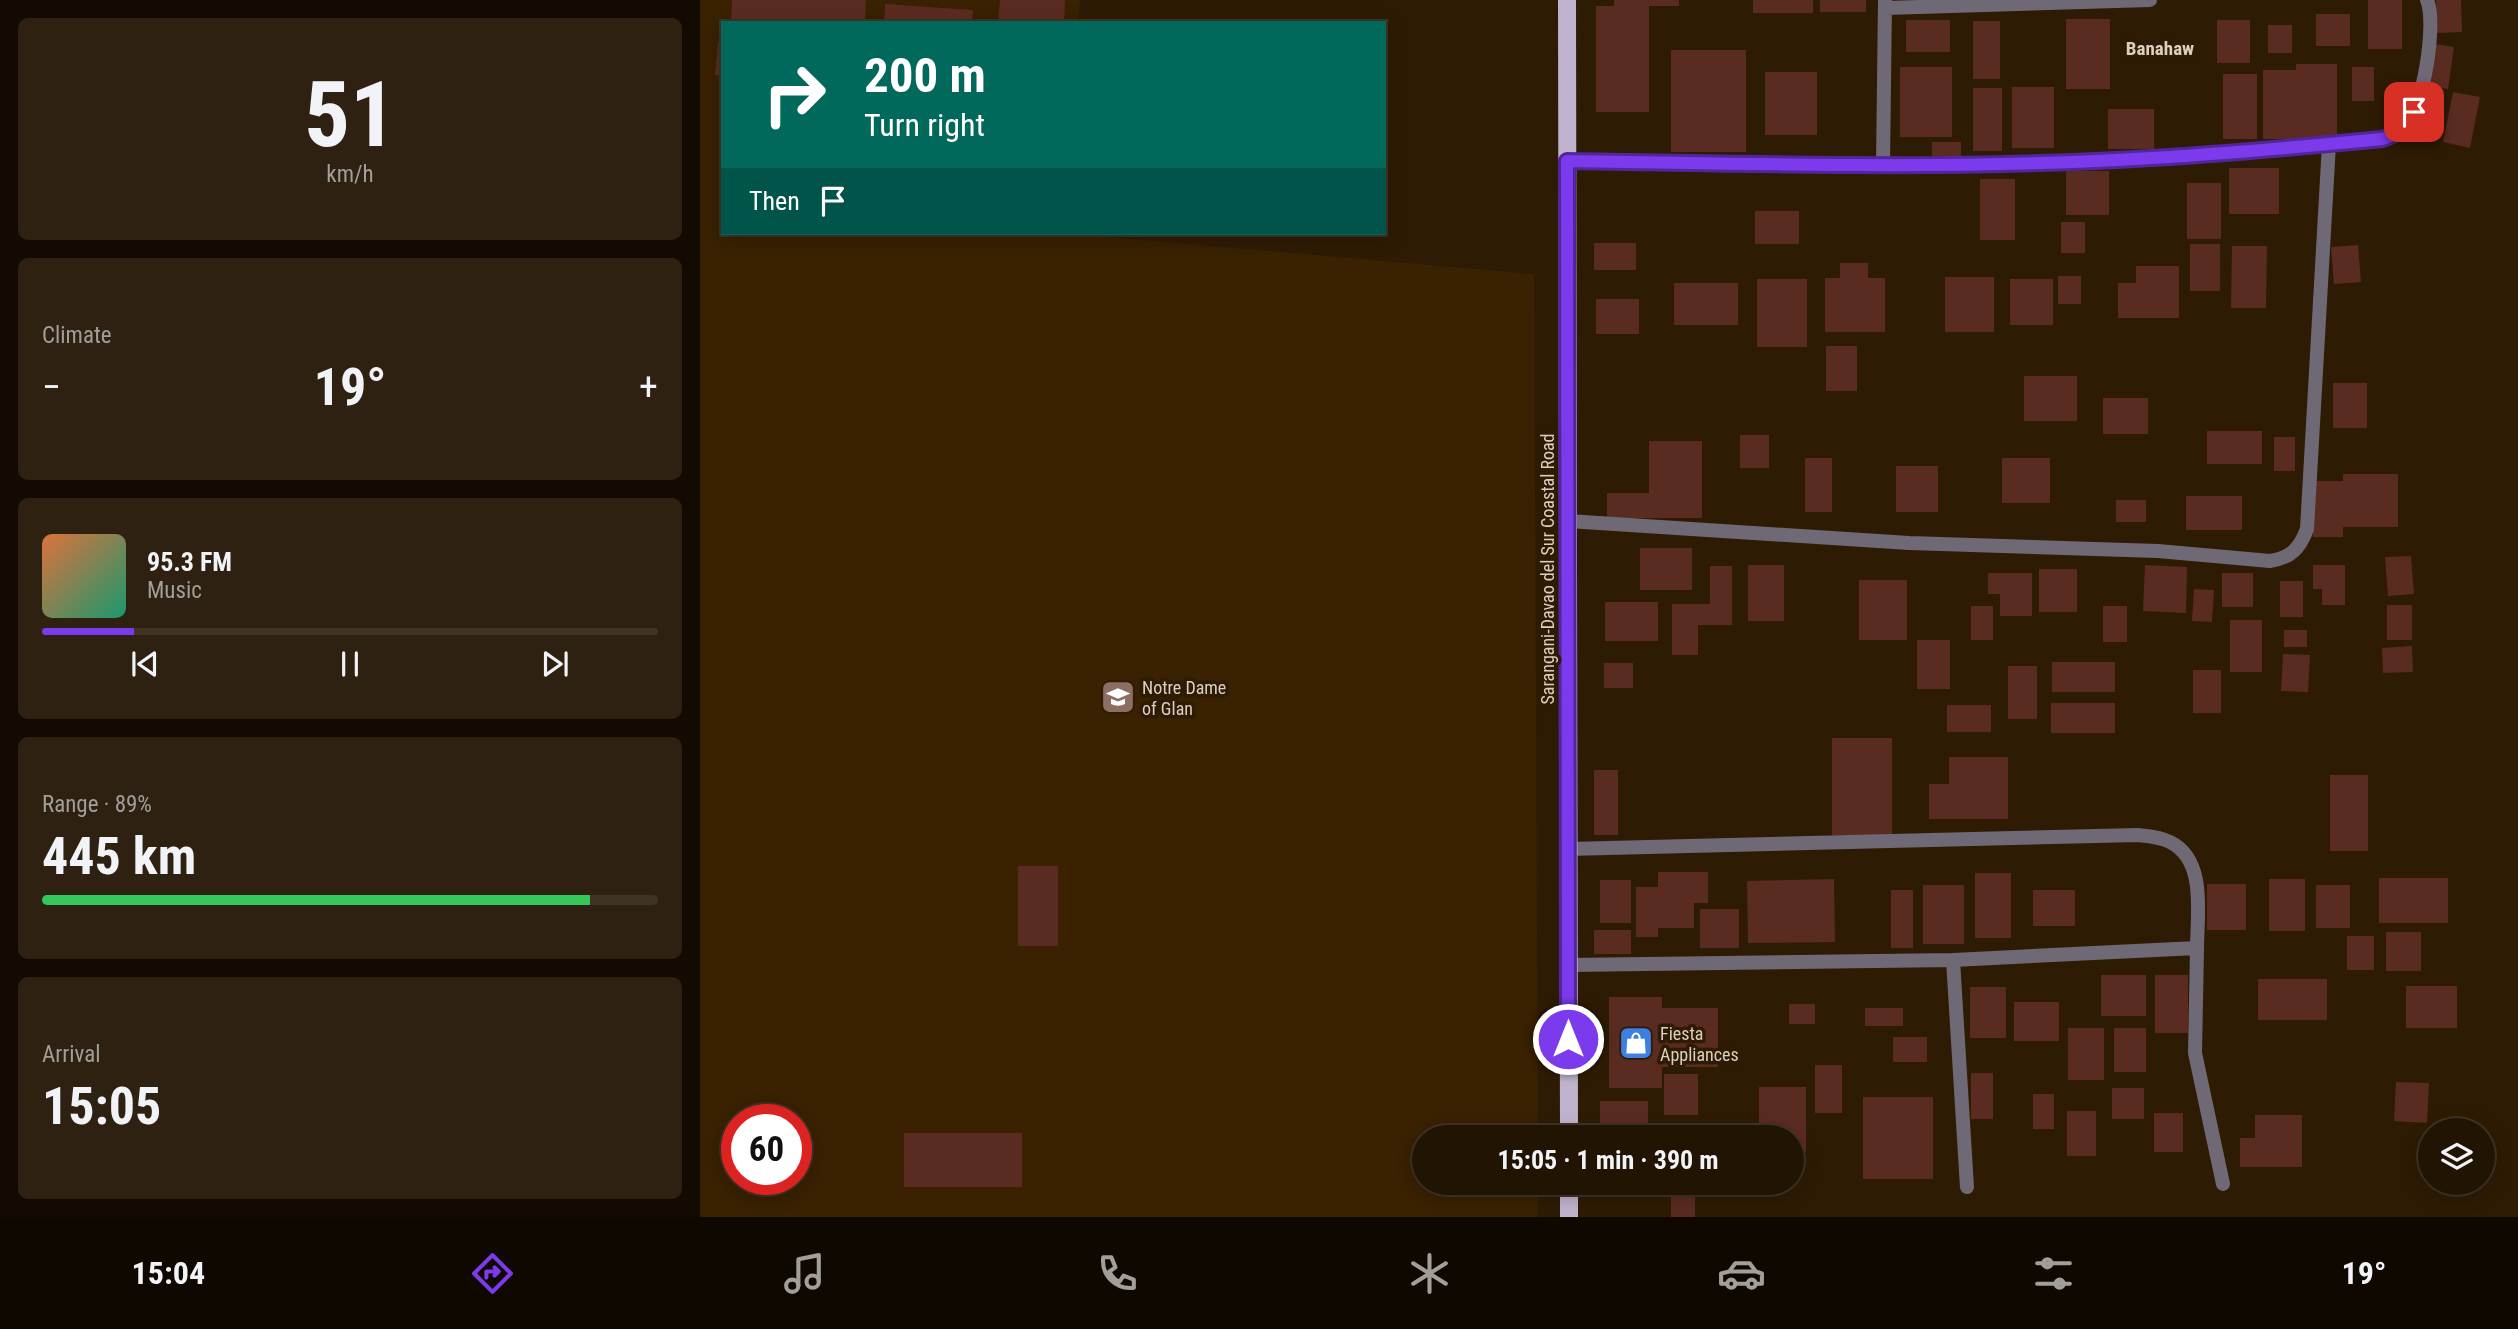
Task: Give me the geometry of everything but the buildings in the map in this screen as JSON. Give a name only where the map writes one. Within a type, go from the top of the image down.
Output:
[{"type":"main road","name":"Sarangani-Davao del Sur Coastal Road","points":[[1567,0],[1569,1125]]},
{"type":"main road","points":[[1569,1195],[1569,1217]]},
{"type":"street","points":[[1883,166],[1885,4],[2151,0]]},
{"type":"street","points":[[1567,161],[1883,166],[2037,163],[2188,157],[2382,139],[2395,135],[2406,127],[2423,89],[2431,19],[2427,0]]},
{"type":"street","points":[[1568,521],[1909,543],[2158,551],[2270,561],[2284,559],[2294,553],[2302,543],[2308,529],[2329,144]]},
{"type":"street","points":[[1568,849],[2138,835],[2170,842],[2186,855],[2197,887],[2195,1053],[2223,1184]]},
{"type":"street","points":[[1568,965],[1953,960],[2197,948]]},
{"type":"street","points":[[1953,960],[1967,1187]]},
{"type":"shaded area","name":"Notre Dame of Glan","points":[[700,0],[1080,0],[1078,21],[721,21],[721,235],[1086,235],[1534,274],[1538,1125],[1412,1125],[1412,1195],[1538,1195],[1538,1217],[700,1217]]},
{"type":"place","name":"Notre Dame of Glan","points":[[1118,697]]},
{"type":"place","name":"Fiesta Appliances","points":[[1636,1043]]},
{"type":"district","name":"Banahaw","points":[[2160,48]]},
{"type":"route","points":[[1568,1039],[1567,161],[1883,166],[2188,157],[2382,139],[2395,135],[2406,127],[2414,112]]}]
